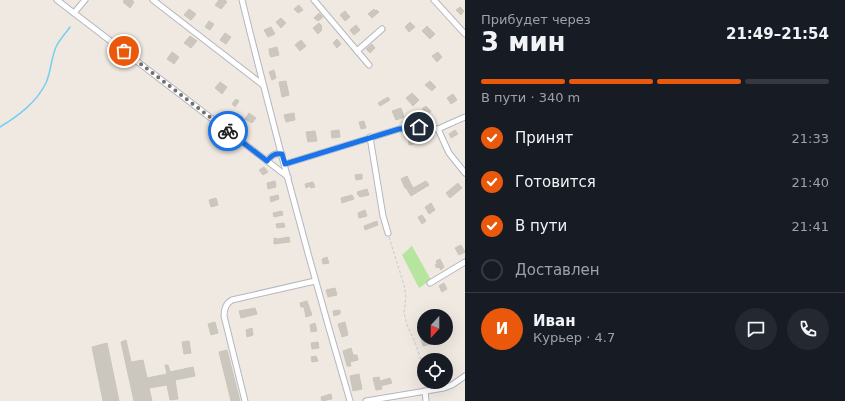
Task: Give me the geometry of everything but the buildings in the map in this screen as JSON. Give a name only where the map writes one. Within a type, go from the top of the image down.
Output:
[{"type":"street","points":[[57,0],[288,177]]},
{"type":"street","points":[[74,13],[85,0]]},
{"type":"street","points":[[153,0],[263,85]]},
{"type":"street","points":[[242,0],[315,281],[350,401]]},
{"type":"street","points":[[314,0],[369,65]]},
{"type":"street","points":[[434,0],[465,34]]},
{"type":"street","points":[[357,51],[382,29]]},
{"type":"street","points":[[285,164],[399,129],[419,127],[438,129],[465,117]]},
{"type":"street","points":[[438,129],[449,152],[465,173]]},
{"type":"street","points":[[370,137],[383,216],[388,233]]},
{"type":"street","points":[[267,161],[273,154],[282,154]]},
{"type":"street","points":[[430,283],[465,262]]},
{"type":"street","points":[[245,401],[224,316],[224,310],[228,302],[315,281]]},
{"type":"street","points":[[366,401],[444,388],[452,385],[465,376]]},
{"type":"street","points":[[425,391],[426,401]]},
{"type":"path","points":[[388,233],[404,285],[406,297],[404,313],[423,368],[425,391]]},
{"type":"green space","points":[[412,246],[431,280],[419,288],[402,255]]},
{"type":"waterway","points":[[0,127],[32,103],[42,90],[48,78],[56,47],[70,27]]},
{"type":"way so far","points":[[124,51],[228,131]]},
{"type":"route","points":[[228,131],[267,161],[273,154],[282,154],[285,164],[399,129],[419,127]]}]
